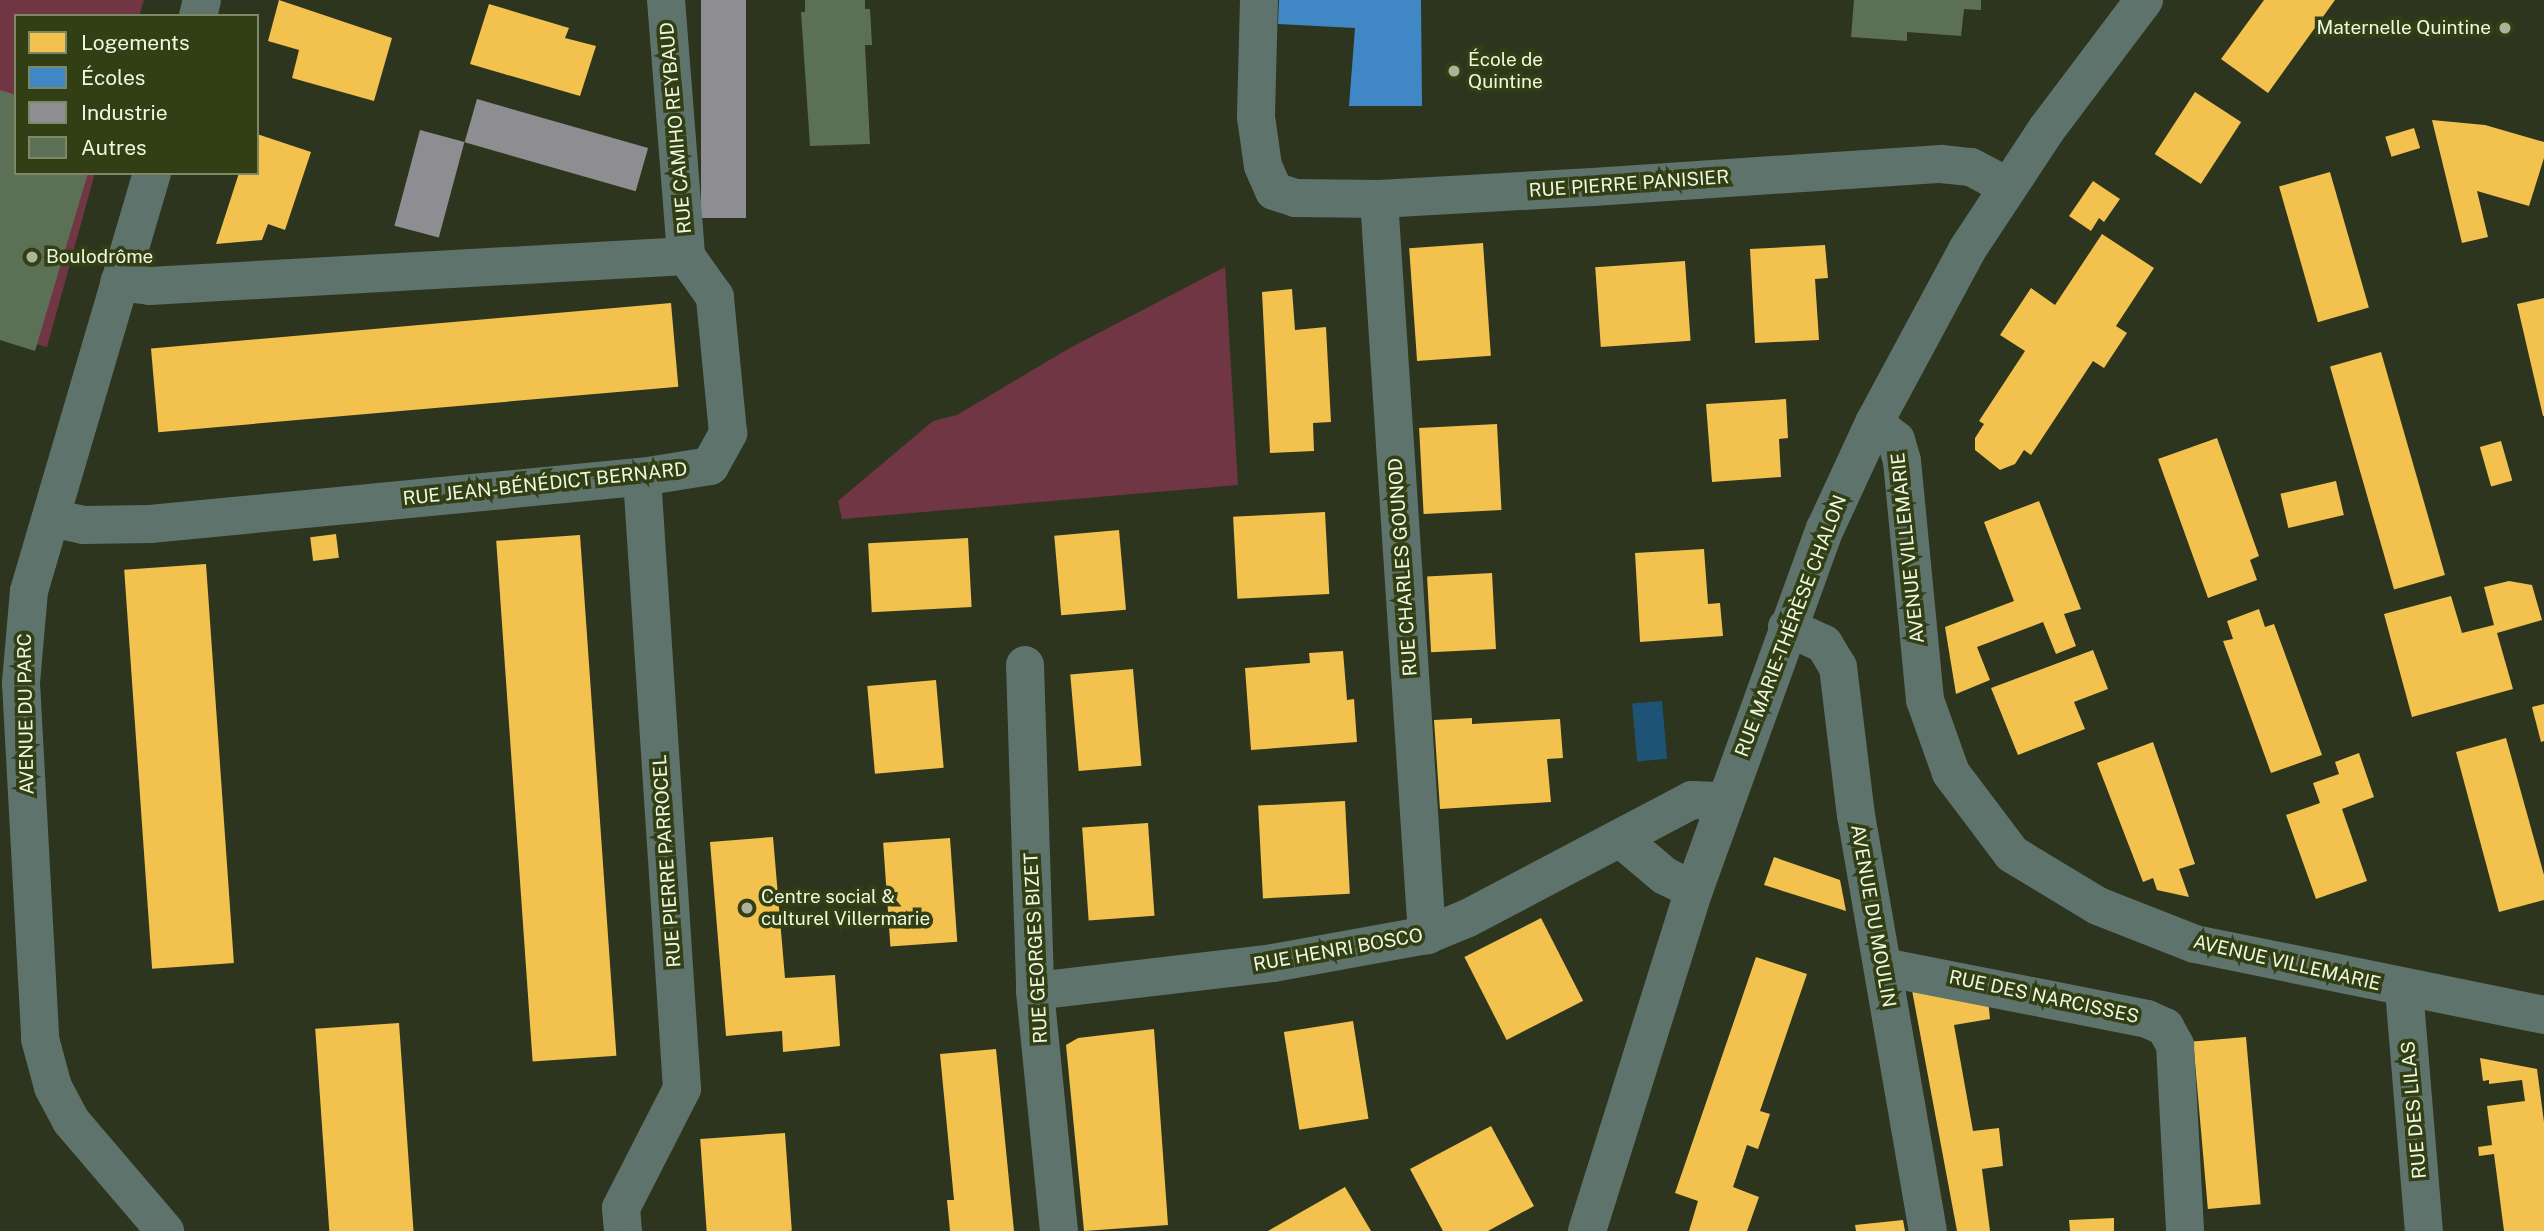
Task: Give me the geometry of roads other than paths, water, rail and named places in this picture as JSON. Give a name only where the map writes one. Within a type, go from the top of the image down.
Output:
[{"type":"street","name":"RUE CAMIHO REYBAUD","points":[[666,0],[686,256]]},
{"type":"street","name":"RUE PIERRE PANISIER","points":[[1259,0],[1256,117],[1263,166],[1274,191],[1295,198],[1379,199],[1941,164],[1972,167],[2007,186]]},
{"type":"street","name":"RUE MARIE-THÉRÈSE CHALON","points":[[1587,1231],[1694,890],[1825,528],[1874,423],[2007,186],[2144,0]]},
{"type":"street","name":"AVENUE DU PARC","points":[[151,175],[29,591],[22,661],[40,1039],[52,1087],[71,1121],[165,1231]]},
{"type":"street","name":"RUE CHARLES GOUNOD","points":[[1379,199],[1427,935]]},
{"type":"street","points":[[119,282],[149,286],[686,256]]},
{"type":"street","name":"RUE JEAN-BÉNÉDICT BERNARD","points":[[51,518],[84,525],[150,524],[642,477],[710,466],[727,433],[715,297],[686,256]]},
{"type":"street","name":"AVENUE VILLEMARIE","points":[[1874,423],[1896,440],[1902,461],[1925,700],[1951,773],[2012,854],[2098,906],[2195,944],[2404,989],[2544,1015]]},
{"type":"street","name":"RUE PIERRE PARROCEL","points":[[623,1231],[621,1208],[682,1089],[642,477]]},
{"type":"street","name":"AVENUE DU MOULIN","points":[[1787,627],[1824,644],[1838,667],[1856,815],[1928,1231]]},
{"type":"street","name":"RUE GEORGES BIZET","points":[[1025,665],[1035,991],[1059,1231]]},
{"type":"street","name":"RUE HENRI BOSCO","points":[[1035,991],[1273,963],[1427,935],[1621,839],[1692,800],[1724,802]]},
{"type":"street","points":[[1621,839],[1665,876],[1694,890]]},
{"type":"street","name":"RUE DES NARCISSES","points":[[1883,967],[2133,1016],[2165,1027],[2175,1045],[2185,1231]]},
{"type":"street","name":"RUE DES LILAS","points":[[2404,989],[2424,1231]]},
{"type":"water","points":[[1662,701],[1667,759],[1637,761],[1632,704]]},
{"type":"place","name":"Maternelle Quintine","points":[[2505,28]]},
{"type":"place","name":"École de Quintine","points":[[1454,71]]},
{"type":"place","name":"Boulodrôme","points":[[32,257]]},
{"type":"place","name":"Centre social & culturel Villermarie","points":[[747,908]]}]
